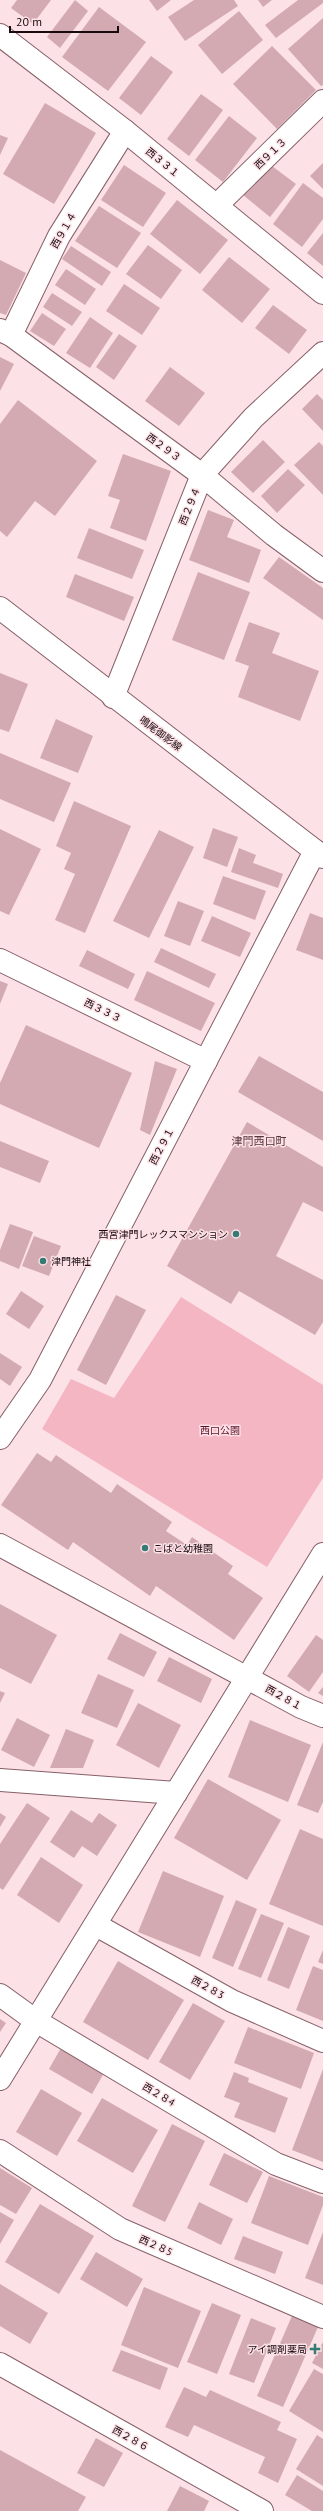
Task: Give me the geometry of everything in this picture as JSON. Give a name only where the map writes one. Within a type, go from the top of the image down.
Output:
[{"type":"street","name":"西３３１","points":[[0,35],[125,131],[323,293]]},
{"type":"street","name":"西９１３","points":[[217,205],[323,102]]},
{"type":"street","name":"西９１４","points":[[6,332],[59,236],[125,131]]},
{"type":"street","name":"西２９３","points":[[6,332],[202,475],[274,535],[323,571]]},
{"type":"street","name":"西２９４","points":[[113,697],[202,475],[253,418],[323,353]]},
{"type":"street","name":"鳴尾御影線","points":[[0,608],[113,697],[319,854]]},
{"type":"street","name":"西２９１","points":[[0,1438],[40,1380],[206,1061],[319,854]]},
{"type":"street","name":"西３３３","points":[[0,960],[206,1061]]},
{"type":"street","name":"西２８１","points":[[0,1545],[323,1716]]},
{"type":"street","points":[[0,2079],[96,1926],[246,1676],[323,1554]]},
{"type":"street","points":[[0,1780],[176,1793]]},
{"type":"street","name":"西２８3","points":[[96,1926],[232,2001],[323,2040]]},
{"type":"street","name":"西２８4","points":[[0,1995],[36,2021],[276,2164],[323,2182]]},
{"type":"street","name":"西２８5","points":[[0,2151],[120,2229],[323,2316]]},
{"type":"street","name":"西２８６","points":[[0,2364],[262,2511]]},
{"type":"green space","name":"西口公園","points":[[181,1297],[323,1385],[323,1478],[267,1567],[42,1429],[71,1379],[114,1398]]},
{"type":"building","points":[[17,0],[51,0],[33,24],[11,8]]},
{"type":"building","points":[[75,0],[88,11],[60,48],[47,37]]},
{"type":"building","points":[[149,0],[171,0],[157,11]]},
{"type":"building","points":[[194,0],[234,0],[238,6],[185,41],[168,17]]},
{"type":"building","points":[[258,0],[272,0],[263,7]]},
{"type":"building","points":[[298,0],[323,0],[323,3],[276,38],[265,25]]},
{"type":"building","points":[[99,7],[146,42],[108,91],[62,57]]},
{"type":"building","points":[[239,11],[263,40],[222,74],[198,45]]},
{"type":"building","points":[[323,18],[323,85],[321,86],[288,49]]},
{"type":"building","points":[[272,46],[316,90],[277,129],[233,84]]},
{"type":"building","points":[[151,56],[173,72],[141,115],[119,98]]},
{"type":"building","points":[[201,94],[223,110],[189,156],[167,139]]},
{"type":"building","points":[[45,103],[96,133],[54,204],[3,174]]},
{"type":"building","points":[[229,116],[257,138],[223,182],[195,160]]},
{"type":"building","points":[[0,135],[8,138],[0,155]]},
{"type":"building","points":[[268,163],[296,184],[270,217],[243,195]]},
{"type":"building","points":[[323,163],[323,189],[310,176]]},
{"type":"building","points":[[124,165],[166,193],[143,227],[101,200]]},
{"type":"building","points":[[303,183],[323,198],[323,219],[302,247],[273,224]]},
{"type":"building","points":[[177,200],[228,240],[200,274],[150,234]]},
{"type":"building","points":[[99,206],[141,233],[117,268],[75,241]]},
{"type":"building","points":[[323,233],[323,266],[307,253]]},
{"type":"building","points":[[148,245],[182,270],[161,299],[126,274]]},
{"type":"building","points":[[71,246],[111,272],[102,286],[62,259]]},
{"type":"building","points":[[229,257],[270,289],[242,323],[202,290]]},
{"type":"building","points":[[0,260],[26,273],[6,315],[0,313]]},
{"type":"building","points":[[66,269],[96,289],[85,305],[55,285]]},
{"type":"building","points":[[124,284],[160,308],[142,335],[106,311]]},
{"type":"building","points":[[52,293],[82,312],[72,326],[43,307]]},
{"type":"building","points":[[273,305],[307,330],[289,354],[255,328]]},
{"type":"building","points":[[42,313],[66,329],[54,346],[30,331]]},
{"type":"building","points":[[90,317],[113,333],[90,368],[66,353]]},
{"type":"building","points":[[119,334],[137,346],[114,380],[96,367]]},
{"type":"building","points":[[0,357],[14,364],[0,391]]},
{"type":"building","points":[[170,367],[205,393],[179,426],[145,401]]},
{"type":"building","points":[[317,394],[323,400],[323,431],[302,409]]},
{"type":"building","points":[[18,400],[97,461],[55,516],[35,501],[7,537],[0,531],[0,424]]},
{"type":"building","points":[[263,440],[285,462],[253,493],[231,472]]},
{"type":"building","points":[[319,442],[323,446],[323,495],[294,465]]},
{"type":"building","points":[[123,454],[171,471],[146,541],[110,528],[120,500],[108,496]]},
{"type":"building","points":[[288,469],[305,485],[277,513],[261,496]]},
{"type":"building","points":[[208,510],[234,520],[227,537],[261,550],[249,583],[189,560]]},
{"type":"building","points":[[89,528],[144,550],[132,579],[77,558]]},
{"type":"building","points":[[279,557],[323,588],[323,620],[263,578]]},
{"type":"building","points":[[198,572],[250,592],[224,660],[172,640]]},
{"type":"building","points":[[75,574],[134,597],[124,621],[66,597]]},
{"type":"building","points":[[249,622],[280,633],[272,653],[319,671],[300,721],[238,697],[249,666],[235,661]]},
{"type":"building","points":[[0,673],[28,684],[9,732],[0,729]]},
{"type":"building","points":[[56,719],[93,736],[78,773],[40,758]]},
{"type":"building","points":[[0,753],[71,783],[54,822],[0,799]]},
{"type":"building","points":[[74,801],[131,826],[85,933],[55,920],[75,874],[64,869],[71,853],[56,846]]},
{"type":"building","points":[[213,828],[238,837],[227,867],[203,858]]},
{"type":"building","points":[[0,829],[41,849],[9,915],[0,911]]},
{"type":"building","points":[[159,830],[194,847],[149,938],[113,921]]},
{"type":"building","points":[[239,848],[256,855],[253,863],[283,874],[278,888],[231,872]]},
{"type":"building","points":[[223,876],[266,891],[255,920],[213,904]]},
{"type":"building","points":[[178,901],[204,911],[190,946],[164,936]]},
{"type":"building","points":[[310,913],[323,918],[323,960],[296,950]]},
{"type":"building","points":[[212,916],[251,933],[240,957],[201,941]]},
{"type":"building","points":[[161,948],[216,974],[209,988],[154,962]]},
{"type":"building","points":[[87,950],[135,974],[128,989],[79,966]]},
{"type":"building","points":[[147,971],[215,1003],[201,1031],[134,1000]]},
{"type":"building","points":[[0,981],[8,984],[0,1004]]},
{"type":"building","points":[[26,1025],[132,1073],[99,1148],[0,1104],[0,1083]]},
{"type":"building","points":[[259,1056],[323,1092],[323,1141],[238,1092]]},
{"type":"building","points":[[155,1061],[177,1069],[150,1135],[140,1130]]},
{"type":"building","name":"西宮津門レックスマンション","points":[[247,1122],[323,1167],[323,1212],[303,1202],[276,1256],[323,1280],[323,1322],[315,1335],[239,1291],[231,1304],[167,1266]]},
{"type":"building","points":[[0,1141],[49,1161],[40,1183],[0,1167]]},
{"type":"building","points":[[10,1224],[33,1232],[19,1269],[0,1261],[0,1250]]},
{"type":"building","points":[[34,1236],[61,1246],[49,1276],[22,1266]]},
{"type":"building","points":[[21,1291],[44,1306],[29,1329],[6,1314]]},
{"type":"building","points":[[116,1295],[146,1310],[106,1385],[77,1370]]},
{"type":"building","points":[[0,1353],[22,1367],[10,1386],[0,1379]]},
{"type":"building","name":"こばと幼稚園","points":[[37,1453],[51,1462],[56,1455],[111,1493],[117,1484],[172,1522],[166,1531],[187,1545],[192,1537],[233,1566],[228,1574],[263,1598],[234,1640],[156,1586],[150,1596],[73,1542],[68,1550],[1,1505]]},
{"type":"building","points":[[0,1604],[57,1635],[31,1684],[0,1668]]},
{"type":"building","points":[[120,1633],[157,1652],[144,1677],[107,1659]]},
{"type":"building","points":[[316,1635],[323,1640],[323,1672],[309,1692],[287,1676]]},
{"type":"building","points":[[169,1657],[212,1679],[201,1703],[157,1681]]},
{"type":"building","points":[[98,1674],[134,1690],[117,1728],[81,1713]]},
{"type":"building","points":[[323,1687],[323,1696],[318,1693]]},
{"type":"building","points":[[0,1691],[5,1693],[0,1703]]},
{"type":"building","points":[[138,1703],[181,1725],[159,1768],[116,1745]]},
{"type":"building","points":[[17,1718],[50,1735],[34,1767],[1,1750]]},
{"type":"building","points":[[250,1720],[311,1745],[288,1802],[228,1777]]},
{"type":"building","points":[[66,1729],[94,1740],[83,1768],[50,1768]]},
{"type":"building","points":[[323,1742],[323,1802],[318,1813],[297,1805]]},
{"type":"building","points":[[208,1779],[281,1820],[247,1880],[174,1838]]},
{"type":"building","points":[[27,1803],[50,1818],[3,1890],[0,1888],[0,1844]]},
{"type":"building","points":[[71,1810],[92,1823],[99,1813],[117,1825],[97,1856],[82,1846],[74,1858],[50,1842]]},
{"type":"building","points":[[0,1813],[6,1817],[0,1827]]},
{"type":"building","points":[[300,1829],[323,1839],[323,1926],[269,1904]]},
{"type":"building","points":[[41,1857],[83,1885],[59,1923],[17,1895]]},
{"type":"building","points":[[163,1871],[224,1896],[200,1957],[138,1932]]},
{"type":"building","points":[[236,1900],[257,1909],[233,1967],[212,1958]]},
{"type":"building","points":[[261,1914],[284,1923],[261,1978],[238,1969]]},
{"type":"building","points":[[288,1927],[310,1936],[289,1989],[267,1980]]},
{"type":"building","points":[[323,1950],[323,1964],[318,1962]]},
{"type":"building","points":[[118,1961],[184,2000],[148,2060],[83,2022]]},
{"type":"building","points":[[313,1966],[323,1970],[323,2021],[296,2010]]},
{"type":"building","points":[[193,2003],[225,2021],[190,2080],[159,2062]]},
{"type":"building","points":[[0,2019],[6,2023],[0,2032]]},
{"type":"building","points":[[248,2027],[314,2053],[301,2089],[234,2063]]},
{"type":"building","points":[[61,2048],[104,2073],[92,2094],[49,2069]]},
{"type":"building","points":[[323,2069],[323,2162],[292,2150]]},
{"type":"building","points":[[234,2072],[249,2078],[248,2082],[288,2098],[275,2133],[234,2117],[240,2103],[224,2097]]},
{"type":"building","points":[[41,2089],[82,2113],[57,2156],[16,2132]]},
{"type":"building","points":[[102,2098],[158,2130],[133,2173],[77,2141]]},
{"type":"building","points":[[172,2124],[205,2141],[165,2222],[132,2206]]},
{"type":"building","points":[[224,2153],[263,2172],[247,2203],[209,2185]]},
{"type":"building","points":[[0,2168],[32,2188],[16,2214],[0,2205]]},
{"type":"building","points":[[269,2176],[323,2197],[323,2205],[308,2245],[251,2223]]},
{"type":"building","points":[[199,2202],[233,2219],[221,2245],[187,2228]]},
{"type":"building","points":[[40,2204],[94,2236],[59,2294],[5,2262]]},
{"type":"building","points":[[0,2212],[14,2220],[0,2244]]},
{"type":"building","points":[[323,2232],[323,2285],[305,2278]]},
{"type":"building","points":[[243,2236],[283,2252],[275,2274],[234,2259]]},
{"type":"building","points":[[96,2252],[143,2279],[127,2307],[80,2279]]},
{"type":"building","points":[[0,2284],[48,2313],[30,2344],[0,2326]]},
{"type":"building","points":[[144,2287],[201,2311],[178,2368],[121,2345]]},
{"type":"building","points":[[212,2303],[241,2315],[217,2374],[187,2362]]},
{"type":"building","points":[[292,2316],[318,2327],[283,2407],[257,2396]]},
{"type":"building","points":[[251,2318],[276,2328],[254,2383],[229,2374]]},
{"type":"building","points":[[323,2342],[323,2369],[312,2363]]},
{"type":"building","points":[[121,2350],[168,2368],[160,2390],[112,2371]]},
{"type":"building","points":[[314,2369],[323,2374],[323,2432],[289,2411]]},
{"type":"building","points":[[184,2387],[206,2397],[210,2390],[281,2422],[277,2430],[297,2439],[278,2483],[258,2473],[265,2457],[194,2425],[188,2437],[165,2427]]},
{"type":"building","points":[[317,2435],[323,2439],[323,2486],[296,2469]]},
{"type":"building","points":[[96,2438],[123,2453],[104,2487],[77,2473]]},
{"type":"building","points":[[0,2450],[86,2497],[78,2511],[0,2511]]},
{"type":"building","points":[[297,2475],[323,2491],[323,2511],[312,2511],[285,2495]]},
{"type":"building","points":[[180,2486],[209,2501],[204,2511],[167,2511]]},
{"type":"place","name":"西宮津門レックスマンション","points":[[236,1234]]},
{"type":"place","name":"津門神社","points":[[43,1261]]},
{"type":"place","name":"こばと幼稚園","points":[[145,1548]]},
{"type":"place","name":"アイ調剤薬局","points":[[315,2349]]},
{"type":"district","name":"津門西口町","points":[[259,1141]]}]
